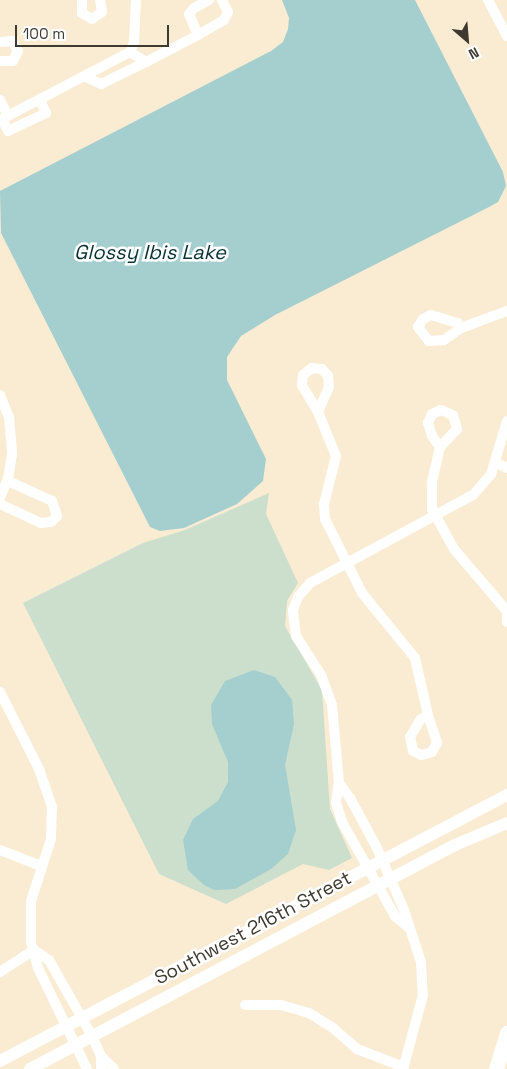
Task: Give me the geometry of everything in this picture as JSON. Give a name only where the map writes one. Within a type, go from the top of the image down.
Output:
[{"type":"main road","points":[[496,1069],[507,1033]]},
{"type":"street","points":[[82,0],[82,13],[92,19],[102,12],[100,0]]},
{"type":"street","points":[[3,119],[86,77],[130,52],[134,42],[136,0]]},
{"type":"street","points":[[198,35],[189,14],[194,8],[209,0]]},
{"type":"street","points":[[86,77],[102,84],[198,35],[224,20],[228,12],[222,0]]},
{"type":"street","points":[[488,0],[507,36]]},
{"type":"street","points":[[0,42],[12,42],[18,51],[13,61],[0,61]]},
{"type":"street","points":[[130,52],[146,62]]},
{"type":"street","points":[[0,100],[3,119],[8,131],[46,113],[40,100]]},
{"type":"street","points":[[461,328],[507,311]]},
{"type":"street","points":[[0,395],[8,417],[12,442],[8,481],[0,498]]},
{"type":"street","points":[[318,412],[336,456],[324,515],[346,563],[367,600],[415,658],[428,715]]},
{"type":"street","points":[[408,927],[395,916],[366,869],[338,811],[339,783],[331,699],[322,675],[296,636],[292,613],[298,596],[307,586],[473,495],[486,481],[495,462],[507,421]]},
{"type":"street","points":[[440,447],[430,494],[435,517],[454,549],[506,609],[507,622]]},
{"type":"street","points":[[495,462],[507,468]]},
{"type":"street","points":[[0,504],[41,523],[51,522],[57,516],[57,507],[52,501],[8,481]]},
{"type":"street","points":[[0,692],[2,703],[39,770],[51,800],[51,839],[41,866],[30,914],[34,950],[38,968],[68,1026],[87,1069]]},
{"type":"street","points":[[245,1005],[281,1005],[309,1013],[334,1028],[357,1048],[403,1068],[418,1017],[423,983],[419,953],[382,861],[350,798],[339,783]]},
{"type":"street","name":"Southwest 216th Street","points":[[0,1061],[507,795]]},
{"type":"street","name":"Southwest 216th Street","points":[[30,1069],[378,886],[507,823]]},
{"type":"street","points":[[0,850],[41,866]]},
{"type":"street","points":[[0,972],[34,950]]},
{"type":"street","points":[[34,950],[49,960],[92,1036],[101,1056],[114,1069]]},
{"type":"street","points":[[101,1056],[101,1069]]},
{"type":"green space","points":[[269,493],[266,514],[298,583],[287,601],[285,626],[322,690],[330,809],[352,858],[329,870],[303,864],[226,904],[159,874],[23,603],[143,543],[185,530]]},
{"type":"water","name":"Glossy Ibis Lake","points":[[282,0],[415,0],[503,172],[506,186],[498,202],[275,315],[241,336],[227,357],[227,380],[266,459],[263,481],[237,504],[184,528],[160,531],[150,527],[1,233],[0,191],[271,51],[283,42],[288,29],[289,18]]},
{"type":"water","points":[[254,670],[275,677],[292,700],[294,724],[285,765],[296,830],[288,854],[271,869],[235,889],[214,890],[204,885],[188,870],[183,840],[193,819],[218,801],[228,782],[228,762],[212,724],[211,705],[225,681]]}]
